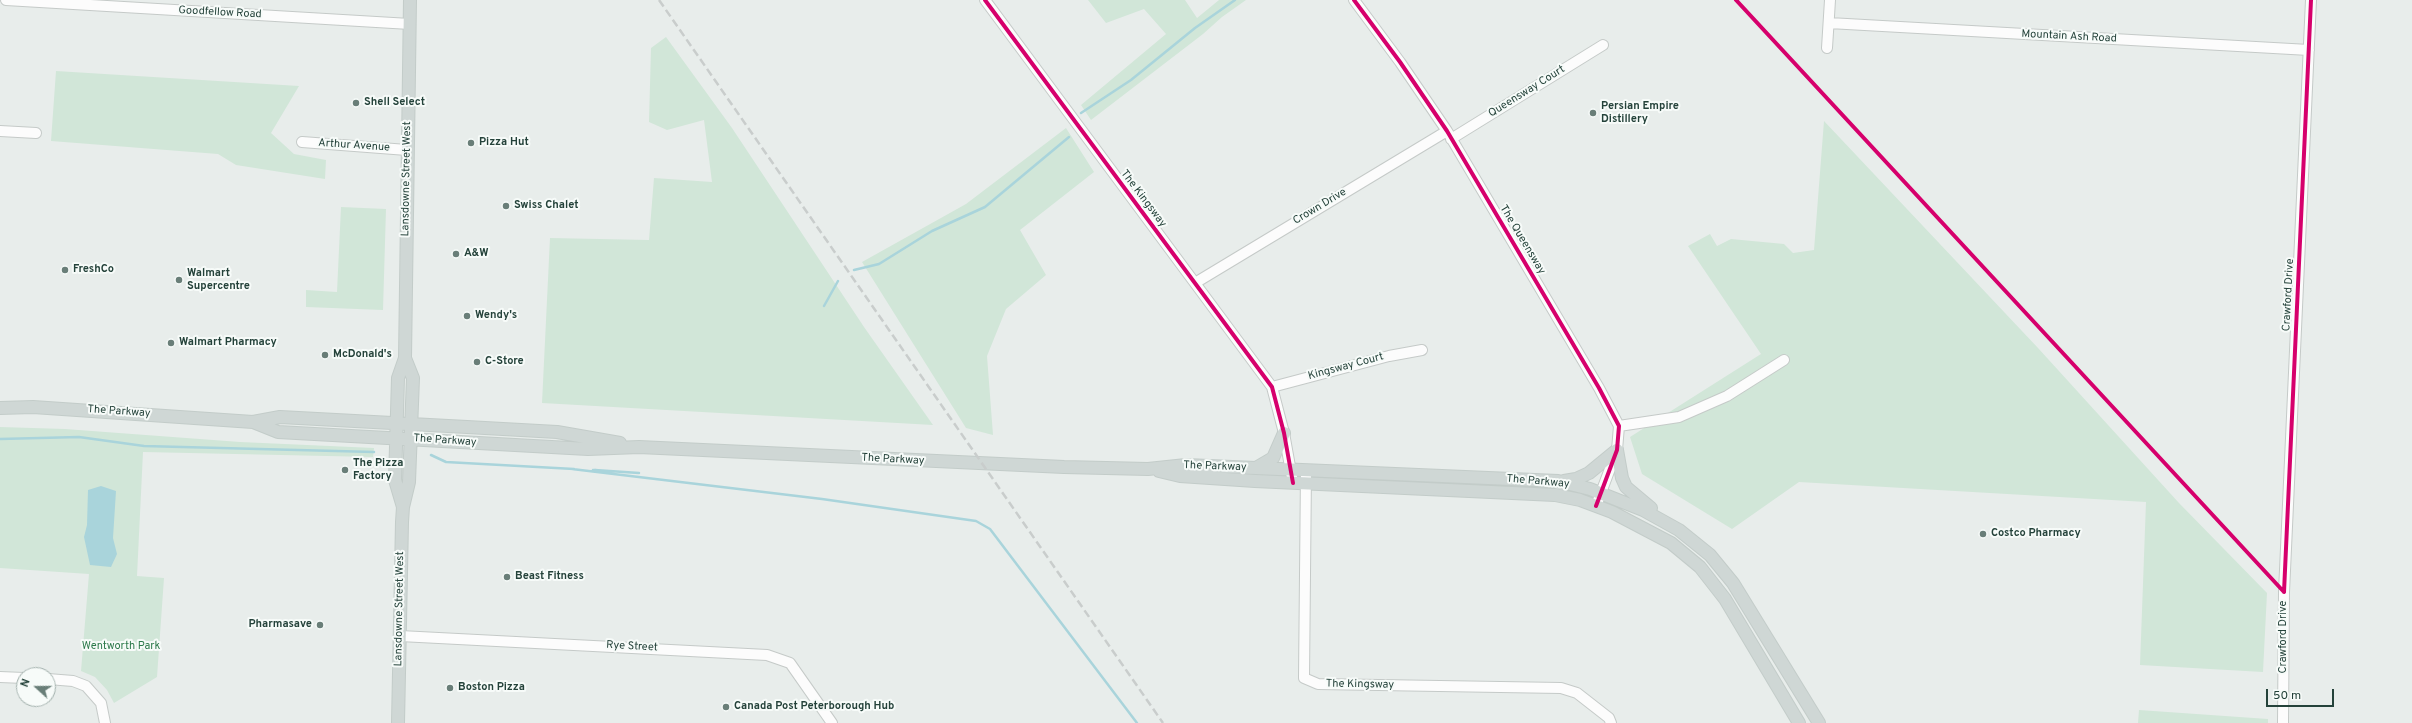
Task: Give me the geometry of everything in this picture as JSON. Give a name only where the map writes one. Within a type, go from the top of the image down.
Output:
[{"type":"main road","name":"Lansdowne Street West","points":[[403,507],[395,480],[398,378],[405,358],[410,0]]},
{"type":"main road","name":"Lansdowne Street West","points":[[397,719],[403,507],[409,482],[413,378],[405,358]]},
{"type":"main road","name":"The Parkway","points":[[0,400],[33,407]]},
{"type":"main road","name":"The Parkway","points":[[0,408],[33,407],[253,422],[280,417],[557,432],[592,437],[638,447]]},
{"type":"main road","name":"The Parkway","points":[[253,422],[278,432],[588,449],[638,447],[974,464],[1148,468],[1186,465],[1558,481],[1601,493],[1643,510],[1671,525],[1710,555],[1734,584],[1819,723]]},
{"type":"main road","points":[[1255,468],[1273,458],[1284,433]]},
{"type":"main road","points":[[1558,481],[1576,479],[1589,473],[1617,450],[1622,478],[1626,487],[1671,525]]},
{"type":"main road","name":"The Parkway","points":[[1148,468],[1180,476],[1306,484],[1540,494],[1565,497],[1596,506],[1653,532],[1676,547],[1700,567],[1725,599],[1800,723]]},
{"type":"street","name":"Goodfellow Road","points":[[6,0],[410,24]]},
{"type":"street","name":"The Kingsway","points":[[985,0],[1272,387],[1284,433],[1292,470],[1293,483]]},
{"type":"street","name":"The Queensway","points":[[1354,0],[1400,62],[1449,135],[1599,388],[1619,426]]},
{"type":"street","points":[[1827,48],[1830,0]]},
{"type":"street","name":"Crawford Drive","points":[[2283,723],[2284,592],[2311,0]]},
{"type":"street","name":"Mountain Ash Road","points":[[1828,22],[2309,50]]},
{"type":"street","name":"Queensway Court","points":[[1449,135],[1603,45]]},
{"type":"street","points":[[0,131],[36,133]]},
{"type":"street","name":"Crown Drive","points":[[1195,283],[1449,135]]},
{"type":"street","name":"Arthur Avenue","points":[[302,142],[407,150]]},
{"type":"street","name":"Kingsway Court","points":[[1272,387],[1389,356],[1422,350]]},
{"type":"street","points":[[1596,506],[1617,450],[1619,426],[1678,417],[1727,396],[1784,360]]},
{"type":"street","name":"The Kingsway","points":[[1306,471],[1304,678],[1318,684],[1561,688],[1577,693],[1608,718],[1611,723]]},
{"type":"street","name":"Rye Street","points":[[400,636],[767,654],[790,663],[832,723]]},
{"type":"street","points":[[0,677],[16,678]]},
{"type":"street","points":[[56,680],[73,681],[86,686],[101,703],[104,723]]},
{"type":"green space","points":[[1088,0],[1185,0],[1197,18],[1219,0],[1246,0],[1222,17],[1203,34],[1091,120],[1081,105],[1166,34],[1144,9],[1106,23]]},
{"type":"green space","points":[[666,37],[732,128],[864,327],[933,425],[542,403],[550,238],[649,240],[654,178],[712,182],[704,120],[667,130],[649,122],[651,48]]},
{"type":"green space","points":[[56,71],[299,86],[271,133],[294,154],[326,160],[325,179],[236,165],[218,154],[51,141]]},
{"type":"green space","points":[[1824,121],[2038,348],[2179,503],[2267,593],[2263,672],[2140,665],[2146,502],[1799,482],[1732,529],[1642,474],[1630,437],[1761,354],[1688,246],[1710,234],[1717,246],[1731,239],[1784,244],[1793,253],[1814,250]]},
{"type":"green space","points":[[1066,128],[1094,172],[1020,230],[1046,275],[1006,309],[987,356],[993,435],[966,428],[862,262],[966,204]]},
{"type":"green space","points":[[341,207],[386,209],[383,310],[306,307],[306,290],[337,292]]},
{"type":"green space","name":"Wentworth Park","points":[[0,427],[65,429],[240,442],[374,448],[373,457],[143,452],[137,576],[164,578],[157,677],[114,703],[107,690],[95,677],[81,671],[89,574],[0,568]]},
{"type":"green space","points":[[2139,710],[2268,719],[2268,723],[2138,723]]},
{"type":"water","points":[[101,486],[116,491],[113,538],[117,554],[111,567],[90,565],[84,537],[87,525],[88,490]]},
{"type":"waterway","points":[[1081,113],[1131,80],[1195,28],[1235,0]]},
{"type":"waterway","points":[[854,270],[879,264],[932,231],[985,207],[1069,137]]},
{"type":"waterway","points":[[824,306],[838,281]]},
{"type":"waterway","points":[[0,439],[79,437],[144,446],[374,452]]},
{"type":"waterway","points":[[431,455],[446,462],[574,469]]},
{"type":"waterway","points":[[572,469],[822,499],[976,521],[990,529],[1137,723]]},
{"type":"waterway","points":[[593,470],[639,473],[595,470]]},
{"type":"railway","points":[[659,0],[1163,723]]},
{"type":"cycle path","points":[[985,0],[1272,387],[1284,433],[1293,483]]},
{"type":"cycle path","points":[[1354,0],[1400,62],[1447,131],[1599,388],[1619,426],[1617,450],[1596,506]]},
{"type":"cycle path","points":[[1736,0],[2284,592]]},
{"type":"cycle path","points":[[2284,592],[2311,0]]},
{"type":"place","name":"Shell Select","points":[[356,103]]},
{"type":"place","name":"Persian Empire Distillery","points":[[1593,113]]},
{"type":"place","name":"Pizza Hut","points":[[471,143]]},
{"type":"place","name":"Swiss Chalet","points":[[506,206]]},
{"type":"place","name":"A&W","points":[[456,254]]},
{"type":"place","name":"FreshCo","points":[[65,270]]},
{"type":"place","name":"Walmart Supercentre","points":[[179,280]]},
{"type":"place","name":"Wendy's","points":[[467,316]]},
{"type":"place","name":"Walmart Pharmacy","points":[[171,343]]},
{"type":"place","name":"McDonald's","points":[[325,355]]},
{"type":"place","name":"C-Store","points":[[477,362]]},
{"type":"place","name":"The Pizza Factory","points":[[345,470]]},
{"type":"place","name":"Costco Pharmacy","points":[[1983,534]]},
{"type":"place","name":"Beast Fitness","points":[[507,577]]},
{"type":"place","name":"Pharmasave","points":[[320,625]]},
{"type":"place","name":"Boston Pizza","points":[[450,688]]},
{"type":"place","name":"Canada Post Peterborough Hub","points":[[726,707]]}]
